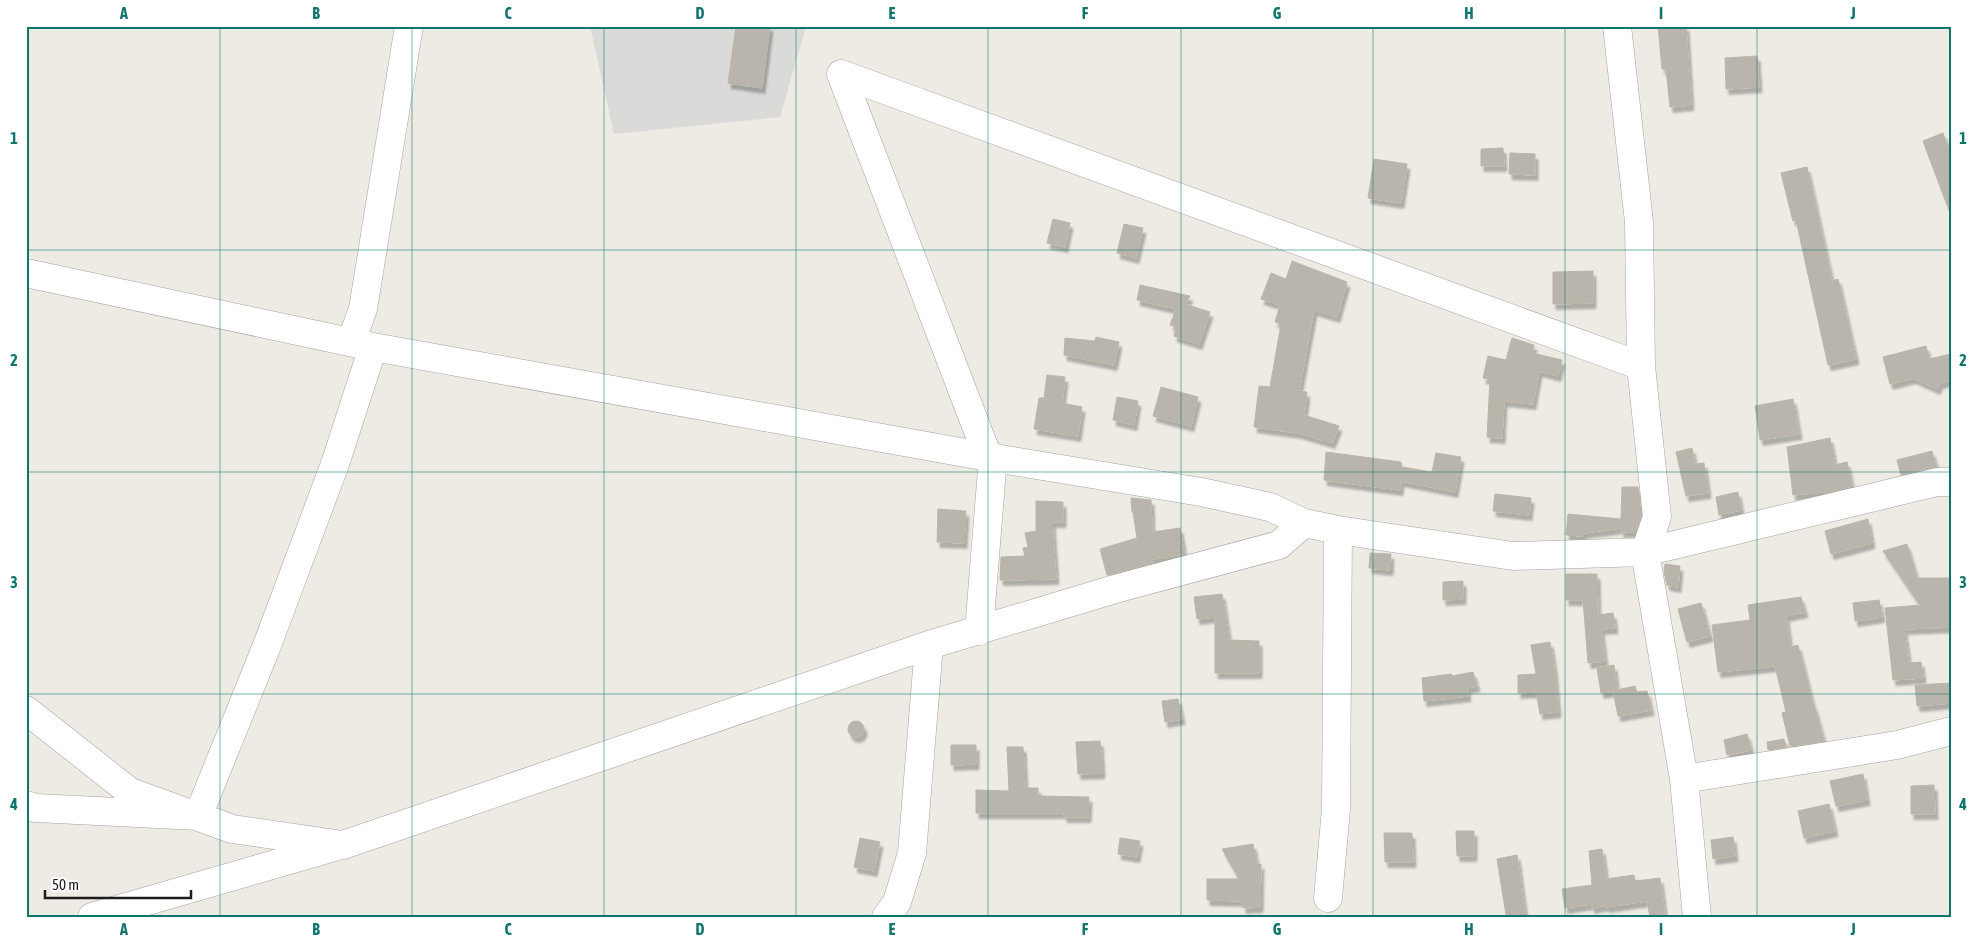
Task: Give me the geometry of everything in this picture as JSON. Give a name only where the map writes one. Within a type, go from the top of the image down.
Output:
[{"type":"street","points":[[198,816],[266,648],[335,464],[362,345],[364,309],[409,26]]},
{"type":"street","points":[[1617,26],[1639,222],[1641,366],[1657,516],[1645,552],[1684,779],[1697,917]]},
{"type":"street","points":[[979,630],[991,457],[841,74],[1641,366]]},
{"type":"street","points":[[26,273],[362,345],[991,457],[1201,492],[1270,508],[1304,523],[1338,530],[1513,556],[1645,552],[1937,482],[1951,482]]},
{"type":"street","points":[[92,917],[343,845],[929,645],[1115,589],[1278,544],[1304,523]]},
{"type":"street","points":[[1328,898],[1336,808],[1338,530]]},
{"type":"street","points":[[886,917],[897,902],[912,853],[929,645]]},
{"type":"street","points":[[26,710],[130,792],[232,829],[343,845]]},
{"type":"street","points":[[1684,779],[1897,744],[1951,731]]},
{"type":"street","points":[[26,805],[36,808],[198,816]]},
{"type":"shaded area","points":[[590,26],[806,26],[780,117],[614,134]]},
{"type":"building","points":[[736,26],[770,26],[762,88],[728,83]]},
{"type":"building","points":[[1658,26],[1686,26],[1691,105],[1670,107],[1666,69],[1662,69]]},
{"type":"building","points":[[1757,56],[1759,87],[1726,89],[1725,58]]},
{"type":"building","points":[[1943,133],[1951,154],[1949,210],[1923,141]]},
{"type":"building","points":[[1503,148],[1504,166],[1481,166],[1481,149]]},
{"type":"building","points":[[1510,153],[1535,154],[1535,175],[1509,174]]},
{"type":"building","points":[[1374,159],[1407,164],[1401,203],[1368,198]]},
{"type":"building","points":[[1807,167],[1832,281],[1838,279],[1856,359],[1828,365],[1796,220],[1793,221],[1781,173]]},
{"type":"building","points":[[1053,219],[1070,223],[1065,247],[1047,243]]},
{"type":"building","points":[[1124,224],[1143,228],[1136,258],[1117,253]]},
{"type":"building","points":[[1292,261],[1347,282],[1337,317],[1314,310],[1299,391],[1307,392],[1304,415],[1339,426],[1332,443],[1298,433],[1254,427],[1259,386],[1270,387],[1281,324],[1275,322],[1280,305],[1261,299],[1271,273],[1286,279]]},
{"type":"building","points":[[1593,271],[1593,303],[1553,304],[1553,272]]},
{"type":"building","points":[[1140,285],[1190,296],[1185,304],[1210,312],[1199,344],[1174,336],[1176,327],[1170,325],[1176,309],[1137,300]]},
{"type":"building","points":[[1096,337],[1119,342],[1114,365],[1064,355],[1065,338],[1095,341]]},
{"type":"building","points":[[1512,338],[1534,345],[1532,353],[1562,360],[1558,376],[1539,371],[1533,404],[1504,401],[1502,438],[1487,437],[1490,379],[1483,378],[1488,356],[1506,360]]},
{"type":"building","points":[[1926,346],[1929,359],[1951,354],[1951,380],[1940,383],[1937,389],[1913,378],[1890,384],[1883,357]]},
{"type":"building","points":[[1047,375],[1065,377],[1062,403],[1082,407],[1078,436],[1034,429],[1039,398],[1044,398]]},
{"type":"building","points":[[1161,387],[1198,397],[1191,426],[1153,416]]},
{"type":"building","points":[[1117,397],[1138,401],[1134,425],[1113,420]]},
{"type":"building","points":[[1793,399],[1799,434],[1760,440],[1755,406]]},
{"type":"building","points":[[1830,438],[1835,465],[1847,462],[1852,486],[1834,491],[1793,495],[1787,447]]},
{"type":"building","points":[[1692,448],[1695,464],[1704,463],[1708,493],[1686,496],[1676,452]]},
{"type":"building","points":[[1932,451],[1936,466],[1901,475],[1897,460]]},
{"type":"building","points":[[1326,452],[1401,462],[1402,467],[1432,472],[1436,453],[1461,457],[1455,492],[1401,481],[1400,490],[1324,480]]},
{"type":"building","points":[[1622,487],[1638,487],[1641,515],[1635,532],[1621,532],[1621,528],[1583,533],[1583,536],[1566,535],[1568,514],[1621,519]]},
{"type":"building","points":[[1738,492],[1741,510],[1719,515],[1716,497]]},
{"type":"building","points":[[1495,494],[1531,498],[1529,515],[1493,511]]},
{"type":"building","points":[[1131,498],[1151,500],[1152,532],[1180,528],[1184,554],[1152,559],[1153,563],[1107,575],[1100,549],[1137,538]]},
{"type":"building","points":[[1036,501],[1063,502],[1063,522],[1052,522],[1056,579],[1000,580],[1001,557],[1025,556],[1023,548],[1028,547],[1025,533],[1036,531]]},
{"type":"building","points":[[938,509],[966,511],[964,543],[937,542]]},
{"type":"building","points":[[1868,519],[1872,543],[1831,554],[1825,531]]},
{"type":"building","points":[[1907,544],[1917,578],[1951,578],[1951,627],[1904,629],[1909,663],[1921,662],[1923,678],[1893,680],[1885,608],[1920,605],[1883,551]]},
{"type":"building","points":[[1370,553],[1391,554],[1390,570],[1369,568]]},
{"type":"building","points":[[1665,564],[1680,566],[1678,587],[1667,585],[1664,572]]},
{"type":"building","points":[[1566,574],[1597,574],[1598,615],[1613,613],[1615,628],[1601,629],[1605,661],[1588,663],[1583,600],[1566,600]]},
{"type":"building","points":[[1463,581],[1463,599],[1443,600],[1443,582]]},
{"type":"building","points":[[1222,594],[1229,640],[1259,641],[1259,673],[1215,673],[1215,617],[1197,619],[1194,597]]},
{"type":"building","points":[[1801,597],[1805,612],[1786,616],[1790,647],[1798,645],[1824,741],[1790,746],[1782,713],[1786,712],[1775,666],[1718,672],[1712,625],[1750,620],[1748,605]]},
{"type":"building","points":[[1879,600],[1882,617],[1855,621],[1853,603]]},
{"type":"building","points":[[1701,603],[1710,636],[1687,642],[1678,609]]},
{"type":"building","points":[[1550,642],[1558,712],[1540,714],[1536,692],[1518,693],[1518,675],[1536,674],[1531,645]]},
{"type":"building","points":[[1614,665],[1617,690],[1635,686],[1637,692],[1647,691],[1651,710],[1618,716],[1613,691],[1601,693],[1597,668]]},
{"type":"building","points":[[1473,672],[1477,686],[1467,688],[1468,696],[1424,701],[1422,678],[1451,674],[1452,676]]},
{"type":"building","points":[[1951,683],[1951,703],[1917,706],[1915,685]]},
{"type":"building","points":[[1178,699],[1182,719],[1165,722],[1162,701]]},
{"type":"building","points":[[853,721],[859,721],[864,726],[862,735],[853,737],[848,732],[848,726]]},
{"type":"building","points":[[1747,734],[1751,750],[1727,755],[1724,740]]},
{"type":"building","points":[[1784,739],[1786,747],[1768,750],[1767,742]]},
{"type":"building","points":[[1100,741],[1102,773],[1078,774],[1076,742]]},
{"type":"building","points":[[951,745],[976,745],[976,764],[951,765]]},
{"type":"building","points":[[1007,747],[1023,747],[1025,788],[1038,788],[1038,796],[1089,797],[1088,817],[1064,817],[1064,813],[976,813],[976,790],[1009,791]]},
{"type":"building","points":[[1863,774],[1867,800],[1836,806],[1830,781]]},
{"type":"building","points":[[1934,785],[1935,814],[1911,814],[1911,786]]},
{"type":"building","points":[[1829,804],[1835,831],[1804,838],[1798,811]]},
{"type":"building","points":[[1456,831],[1474,831],[1474,856],[1457,856]]},
{"type":"building","points":[[1384,833],[1412,833],[1413,862],[1385,862]]},
{"type":"building","points":[[1733,837],[1735,856],[1713,859],[1711,840]]},
{"type":"building","points":[[860,838],[880,842],[874,871],[854,867]]},
{"type":"building","points":[[1120,838],[1140,841],[1137,857],[1118,854]]},
{"type":"building","points":[[1253,844],[1257,864],[1261,864],[1260,907],[1243,908],[1243,901],[1207,900],[1207,879],[1239,879],[1222,849]]},
{"type":"building","points":[[1602,849],[1606,879],[1634,875],[1635,881],[1660,878],[1665,917],[1650,917],[1647,901],[1606,907],[1606,905],[1592,908],[1591,904],[1565,908],[1562,889],[1592,885],[1589,851]]},
{"type":"building","points":[[1517,855],[1525,913],[1506,915],[1497,859]]}]
